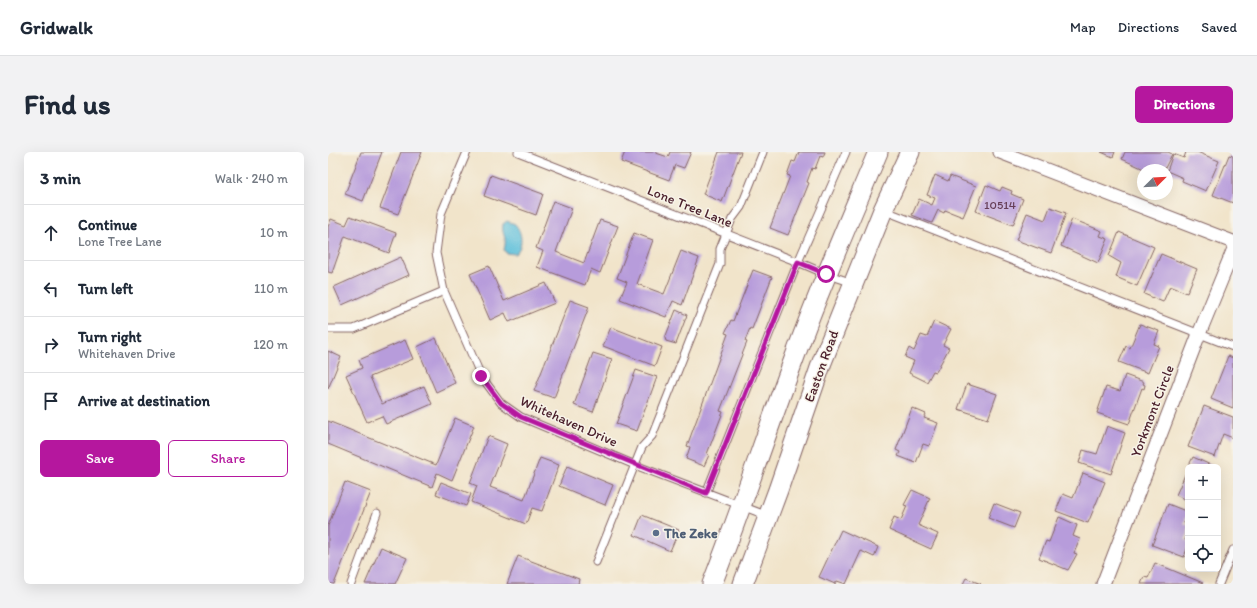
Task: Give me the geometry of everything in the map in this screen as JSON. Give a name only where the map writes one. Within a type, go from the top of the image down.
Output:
[{"type":"main road","name":"Easton Road","points":[[712,584],[742,506],[826,274],[878,152]]},
{"type":"main road","name":"Easton Road","points":[[743,584],[822,362],[883,210],[910,152]]},
{"type":"street","points":[[1000,152],[1233,242]]},
{"type":"street","name":"Yorkmont Circle","points":[[1103,584],[1199,334],[1233,251]]},
{"type":"lane","name":"Whitehaven Drive","points":[[467,152],[441,214],[436,253],[444,291],[481,376],[501,403],[521,417],[635,465],[768,516]]},
{"type":"lane","name":"Lone Tree Lane","points":[[518,152],[826,274],[853,283]]},
{"type":"lane","points":[[596,562],[642,447],[652,436],[720,264],[720,249],[732,219],[741,208],[763,152]]},
{"type":"lane","points":[[706,493],[798,262],[846,152]]},
{"type":"lane","points":[[883,210],[1233,347]]},
{"type":"lane","points":[[328,328],[331,330],[354,329],[444,291]]},
{"type":"lane","points":[[351,584],[377,513]]},
{"type":"lane","points":[[1220,584],[1233,550]]},
{"type":"water","points":[[507,221],[515,224],[521,239],[520,247],[515,254],[506,253],[504,250],[505,238],[503,224]]},
{"type":"building","points":[[361,152],[382,152],[363,201],[345,194]]},
{"type":"building","points":[[401,152],[422,152],[398,214],[380,208]]},
{"type":"building","points":[[625,152],[653,152],[668,157],[670,152],[691,152],[684,168],[675,165],[669,180],[621,162]]},
{"type":"building","points":[[719,152],[741,152],[722,202],[703,194]]},
{"type":"building","points":[[799,152],[825,152],[823,157],[820,156],[815,169],[812,168],[807,182],[809,183],[788,235],[770,228],[790,176],[787,175],[792,161],[795,162]]},
{"type":"building","points":[[1101,152],[1115,152],[1113,157]]},
{"type":"building","points":[[1125,152],[1168,152],[1172,154],[1167,164],[1137,164],[1137,166],[1122,159]]},
{"type":"building","points":[[1186,152],[1197,152],[1219,161],[1206,191],[1182,181],[1183,178],[1173,174],[1173,164],[1169,164],[1173,154],[1184,158]]},
{"type":"building","points":[[1229,155],[1233,156],[1233,203],[1213,195]]},
{"type":"building","points":[[491,175],[543,194],[536,215],[484,196]]},
{"type":"building","points":[[935,175],[948,181],[950,176],[976,186],[963,217],[945,210],[944,213],[938,210],[932,223],[912,215],[919,199],[932,205],[935,198],[927,195]]},
{"type":"building","points":[[986,185],[1000,191],[1002,187],[1012,191],[1011,194],[1023,199],[1013,225],[976,211]]},
{"type":"building","points":[[553,201],[572,208],[556,252],[584,263],[600,220],[618,226],[600,273],[591,269],[585,285],[537,267],[543,251],[536,248]]},
{"type":"building","points":[[1050,207],[1066,213],[1051,253],[1016,240],[1027,213],[1045,220]]},
{"type":"building","points":[[350,216],[396,233],[389,253],[345,236],[332,273],[328,272],[328,227],[331,219],[346,225]]},
{"type":"building","points":[[1072,219],[1102,231],[1100,236],[1108,239],[1098,263],[1061,246]]},
{"type":"building","points":[[1119,232],[1154,247],[1137,286],[1116,277],[1121,263],[1109,256]]},
{"type":"building","points":[[634,233],[653,240],[637,284],[664,294],[681,251],[699,258],[682,305],[673,301],[666,317],[620,299],[627,282],[617,278]]},
{"type":"building","points":[[1161,254],[1197,269],[1187,293],[1170,286],[1163,302],[1144,294]]},
{"type":"building","points":[[401,257],[409,275],[342,305],[334,287]]},
{"type":"building","points":[[489,266],[504,301],[546,283],[555,303],[509,322],[505,313],[490,320],[470,274]]},
{"type":"building","points":[[753,270],[772,277],[752,329],[750,328],[745,341],[747,342],[720,411],[723,412],[704,466],[686,459],[690,447],[687,446],[728,334],[725,333],[731,320],[733,321]]},
{"type":"building","points":[[570,300],[589,307],[554,398],[534,391]]},
{"type":"building","points":[[676,310],[687,315],[676,344],[666,341],[665,338]]},
{"type":"building","points":[[934,321],[951,329],[943,345],[949,348],[936,372],[933,371],[927,382],[909,373],[914,361],[905,357],[909,348],[914,351],[921,335],[927,337]]},
{"type":"building","points":[[1140,324],[1159,331],[1154,344],[1159,346],[1148,373],[1119,362],[1126,346],[1130,348]]},
{"type":"building","points":[[611,327],[662,347],[655,366],[603,346]]},
{"type":"building","points":[[436,338],[455,383],[436,392],[417,347]]},
{"type":"building","points":[[405,340],[413,359],[370,377],[382,404],[424,386],[432,404],[386,424],[382,416],[367,422],[346,375],[362,368],[359,360]]},
{"type":"building","points":[[328,351],[341,357],[328,389]]},
{"type":"building","points":[[593,353],[612,359],[593,412],[574,405]]},
{"type":"building","points":[[1228,356],[1233,358],[1233,408],[1211,399]]},
{"type":"building","points":[[636,370],[657,377],[637,431],[616,424]]},
{"type":"building","points":[[1125,375],[1144,382],[1143,384],[1145,385],[1144,389],[1142,388],[1129,424],[1097,413],[1106,387],[1120,391]]},
{"type":"building","points":[[967,384],[997,394],[988,419],[958,409]]},
{"type":"building","points":[[1204,406],[1233,417],[1233,438],[1223,434],[1215,457],[1188,447]]},
{"type":"building","points":[[912,408],[926,414],[924,418],[938,423],[929,446],[923,444],[916,463],[898,456],[900,452],[896,450]]},
{"type":"building","points":[[455,418],[474,426],[452,480],[437,473],[432,487],[328,444],[328,421],[436,465]]},
{"type":"building","points":[[1107,426],[1125,433],[1111,474],[1079,463],[1083,450],[1097,454]]},
{"type":"building","points":[[488,436],[507,444],[490,487],[524,500],[540,458],[559,465],[542,511],[532,508],[526,524],[471,502],[477,486],[470,483]]},
{"type":"building","points":[[1193,457],[1208,464],[1190,464]]},
{"type":"building","points":[[567,466],[613,485],[605,505],[559,486]]},
{"type":"building","points":[[1083,473],[1105,482],[1088,523],[1056,511],[1063,494],[1073,498]]},
{"type":"building","points":[[1185,475],[1185,500],[1176,495]]},
{"type":"building","points":[[345,482],[371,492],[334,584],[330,584],[328,583],[328,526]]},
{"type":"building","points":[[441,482],[471,494],[466,506],[436,494]]},
{"type":"building","points":[[912,490],[930,498],[918,525],[938,534],[931,549],[889,530],[894,517],[901,520],[907,506],[904,505]]},
{"type":"building","points":[[994,503],[1020,513],[1014,528],[988,518]]},
{"type":"building","points":[[1168,504],[1185,511],[1184,557],[1152,545]]},
{"type":"building","name":"The Zeke","points":[[642,515],[679,530],[670,551],[634,535]]},
{"type":"building","points":[[1059,517],[1077,525],[1073,536],[1080,539],[1074,553],[1077,554],[1068,570],[1039,558],[1046,541],[1049,542]]},
{"type":"building","points":[[841,530],[878,547],[874,557],[861,551],[846,584],[837,581],[835,584],[819,577]]},
{"type":"building","points":[[381,547],[407,558],[395,584],[365,584]]},
{"type":"building","points":[[518,556],[579,579],[578,584],[507,584]]},
{"type":"building","points":[[1155,563],[1203,583],[1141,584],[1144,577],[1148,578]]},
{"type":"building","points":[[966,578],[981,584],[963,584]]},
{"type":"place","name":"The Zeke","points":[[656,533]]},
{"type":"route","points":[[481,376],[501,403],[521,417],[706,493],[798,262],[826,274]]}]
